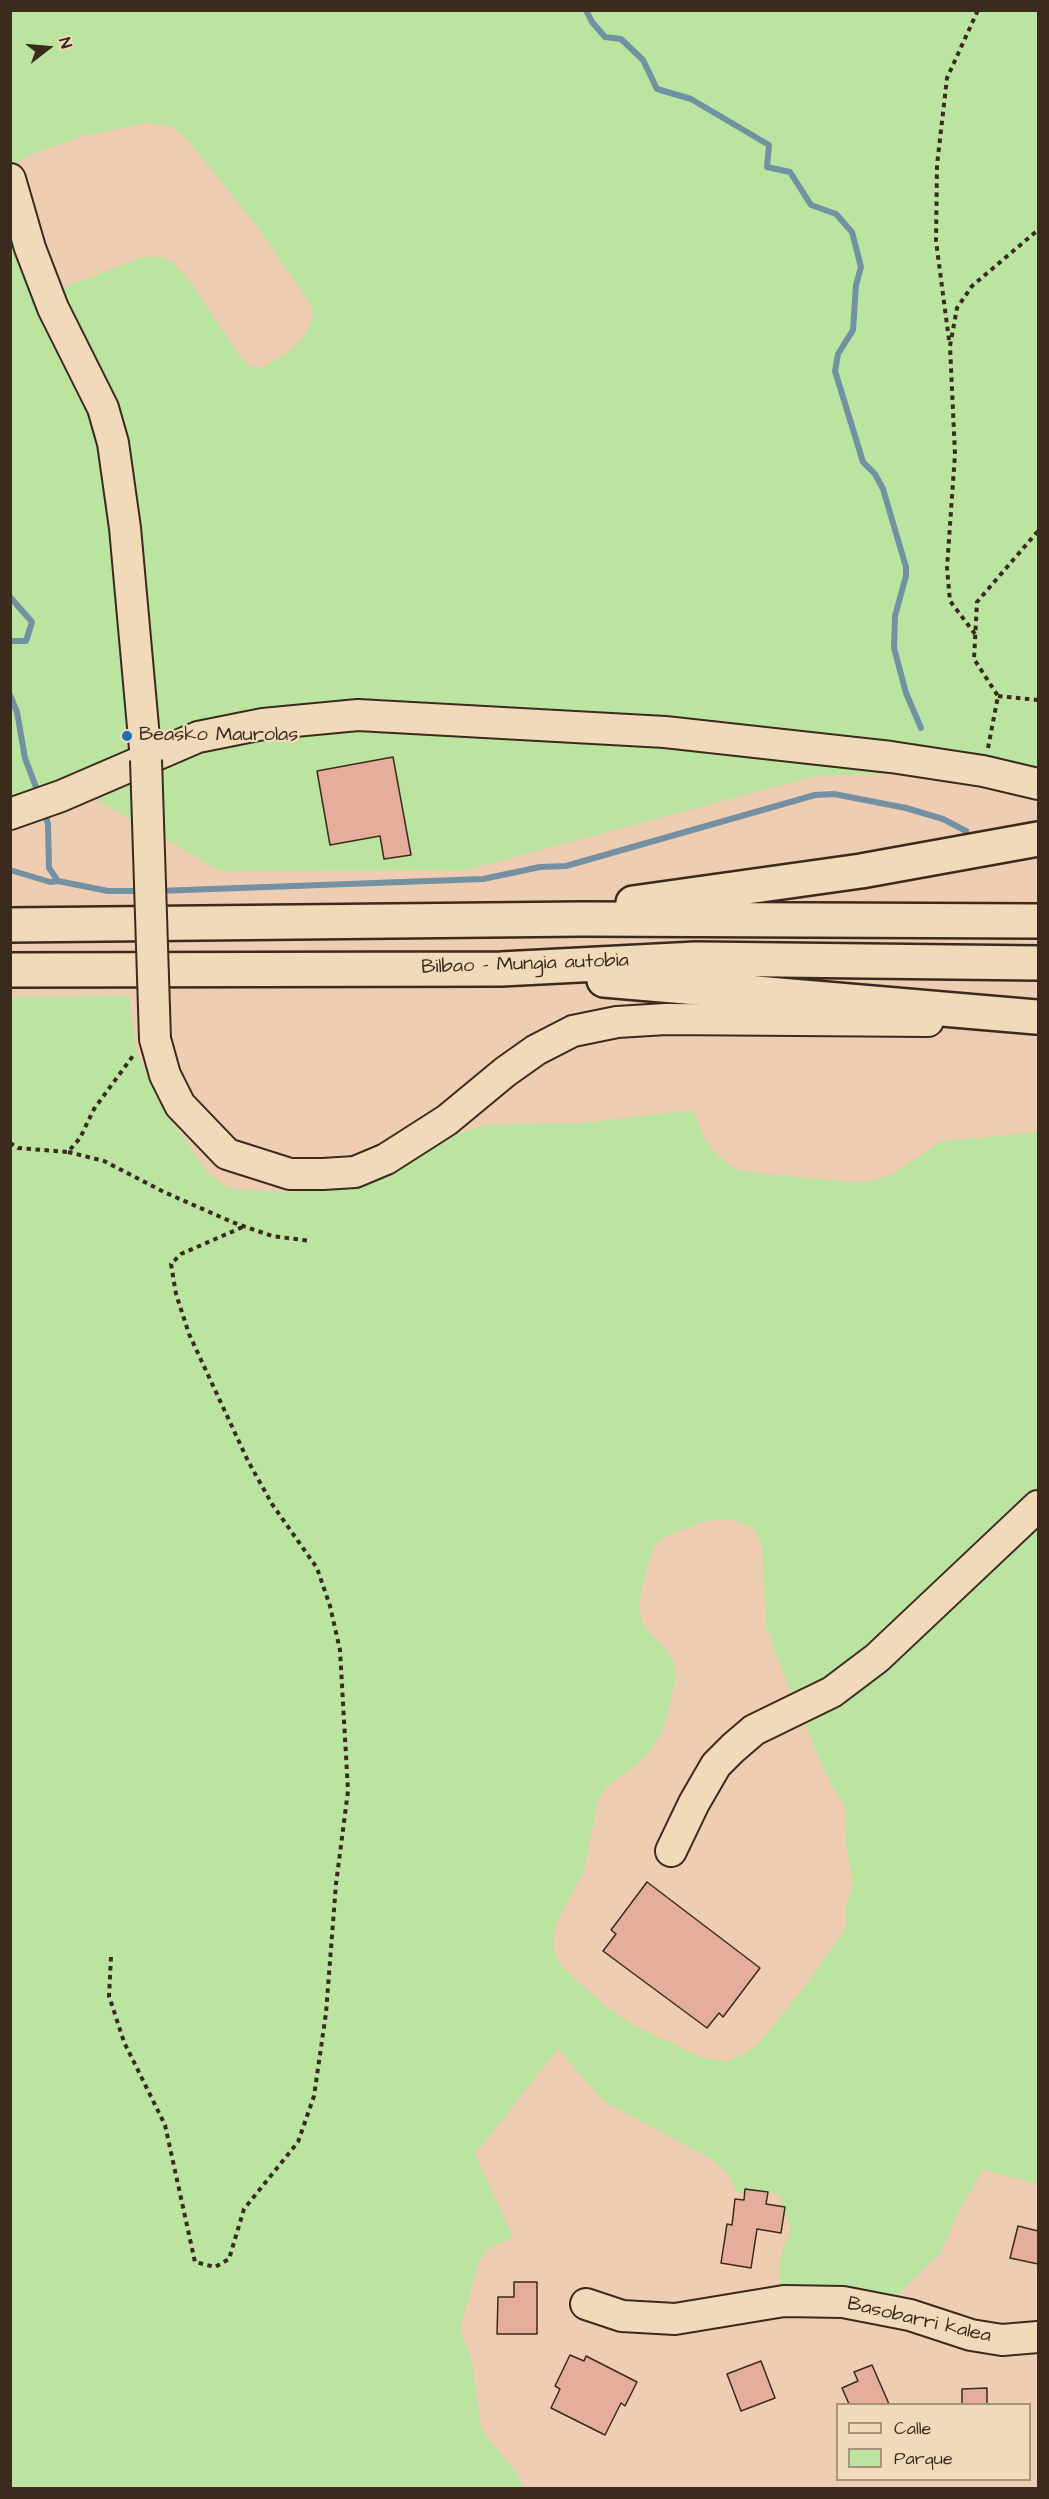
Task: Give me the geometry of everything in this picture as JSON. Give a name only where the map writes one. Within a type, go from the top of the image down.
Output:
[{"type":"highway","points":[[583,919],[626,904],[861,871],[1038,839]]},
{"type":"highway","points":[[10,925],[583,919],[1038,921]]},
{"type":"highway","name":"Bilbao - Mungia autobia","points":[[10,970],[501,969],[696,958],[1038,963]]},
{"type":"highway","points":[[501,969],[695,989],[920,1005],[1037,1017]]},
{"type":"street","points":[[10,179],[30,248],[53,308],[103,408],[113,443],[127,550],[146,760],[155,1039],[165,1075],[180,1105],[227,1154],[290,1174],[355,1172],[386,1159],[447,1120],[505,1072],[536,1050],[573,1031],[617,1022],[666,1019],[927,1021],[1037,1017]]},
{"type":"street","points":[[17,812],[61,796],[198,737],[262,724],[358,716],[665,732],[891,757],[983,771],[1038,784]]},
{"type":"street","points":[[671,1851],[694,1803],[716,1765],[733,1748],[754,1730],[832,1692],[877,1658],[1038,1506]]},
{"type":"street","name":"Basobarri kalea","points":[[586,2304],[622,2316],[675,2319],[784,2301],[843,2302],[910,2315],[972,2334],[1002,2340],[1038,2337]]},
{"type":"path","points":[[975,634],[950,601],[947,568],[955,454],[950,346],[936,241],[937,165],[947,78],[978,10]]},
{"type":"path","points":[[950,346],[957,308],[972,286],[1038,230]]},
{"type":"path","points":[[983,771],[998,696],[974,659],[977,602],[1038,531]]},
{"type":"path","points":[[998,696],[1038,700]]},
{"type":"path","points":[[68,1152],[80,1138],[94,1109],[130,1057],[155,1039]]},
{"type":"path","points":[[10,1143],[18,1148],[68,1152],[104,1161],[164,1192],[245,1226],[272,1236],[311,1241]]},
{"type":"path","points":[[111,1957],[109,1996],[124,2042],[165,2125],[195,2262],[215,2267],[229,2259],[244,2209],[298,2142],[314,2096],[326,2013],[336,1884],[348,1791],[340,1650],[321,1577],[272,1504],[249,1461],[189,1334],[176,1294],[171,1264],[181,1254],[245,1226]]},
{"type":"green space","points":[[11,11],[1038,11],[1038,770],[816,776],[465,870],[221,871],[71,785],[11,826],[10,197],[53,292],[142,257],[162,257],[172,262],[189,280],[241,358],[252,367],[263,367],[287,353],[304,336],[313,319],[311,305],[259,229],[188,140],[172,126],[146,123],[83,136],[34,153],[11,166]]},
{"type":"green space","points":[[129,996],[136,1050],[158,1100],[207,1172],[224,1185],[235,1189],[295,1192],[349,1185],[401,1166],[460,1133],[486,1125],[583,1123],[693,1110],[705,1140],[718,1156],[735,1169],[754,1173],[853,1182],[872,1181],[891,1175],[942,1141],[1038,1132],[1038,2184],[983,2170],[958,2213],[941,2253],[901,2291],[896,2302],[783,2295],[779,2286],[779,2261],[791,2227],[778,2194],[763,2191],[737,2193],[729,2175],[713,2160],[602,2100],[558,2049],[475,2154],[513,2237],[489,2248],[479,2261],[460,2329],[472,2362],[481,2426],[488,2439],[516,2472],[524,2488],[11,2488],[11,997]],"holes":[[[723,1519],[737,1521],[753,1528],[762,1545],[766,1625],[777,1658],[827,1776],[845,1808],[845,1834],[853,1885],[845,1909],[847,1927],[808,1982],[759,2043],[747,2053],[727,2061],[703,2058],[631,2024],[602,2003],[565,1970],[556,1958],[553,1944],[556,1924],[584,1871],[598,1799],[610,1784],[638,1764],[652,1748],[662,1732],[669,1709],[675,1681],[675,1666],[668,1652],[644,1626],[639,1609],[650,1556],[657,1544],[667,1535],[708,1521]]]},
{"type":"building","points":[[393,757],[411,855],[384,859],[380,836],[330,845],[317,771]]},
{"type":"building","points":[[647,1882],[760,1968],[723,2017],[719,2013],[707,2028],[603,1951],[616,1934],[611,1930]]},
{"type":"building","points":[[745,2189],[768,2192],[766,2204],[785,2207],[781,2233],[757,2229],[751,2268],[721,2263],[727,2224],[732,2225],[735,2199],[744,2200]]},
{"type":"building","points":[[1018,2226],[1038,2231],[1038,2264],[1010,2258]]},
{"type":"building","points":[[514,2282],[537,2282],[537,2334],[497,2334],[498,2297],[514,2297]]},
{"type":"building","points":[[570,2355],[584,2361],[586,2356],[637,2382],[625,2406],[621,2403],[605,2435],[551,2408],[560,2389],[555,2386]]},
{"type":"building","points":[[761,2361],[775,2398],[741,2411],[727,2374]]},
{"type":"building","points":[[872,2365],[889,2403],[849,2403],[842,2388],[858,2381],[854,2372]]},
{"type":"building","points":[[987,2388],[987,2403],[962,2403],[962,2389]]},
{"type":"waterway","points":[[586,10],[592,22],[605,37],[621,39],[643,60],[657,89],[691,99],[769,145],[767,167],[790,172],[811,205],[836,214],[852,232],[861,267],[856,285],[853,330],[838,354],[835,371],[863,462],[875,474],[883,489],[906,567],[906,576],[895,616],[894,648],[906,693],[921,728]]},
{"type":"waterway","points":[[10,597],[32,622],[26,641],[10,641]]},
{"type":"waterway","points":[[10,695],[17,712],[25,758],[39,795]]},
{"type":"waterway","points":[[158,891],[483,879],[540,867],[566,866],[815,795],[834,794],[906,808],[943,819],[966,831]]},
{"type":"waterway","points":[[44,811],[48,824],[49,868],[58,881]]},
{"type":"waterway","points":[[10,870],[50,882],[58,881],[108,891],[142,891]]},
{"type":"place","name":"Beasko Maurolas","points":[[127,736]]}]
